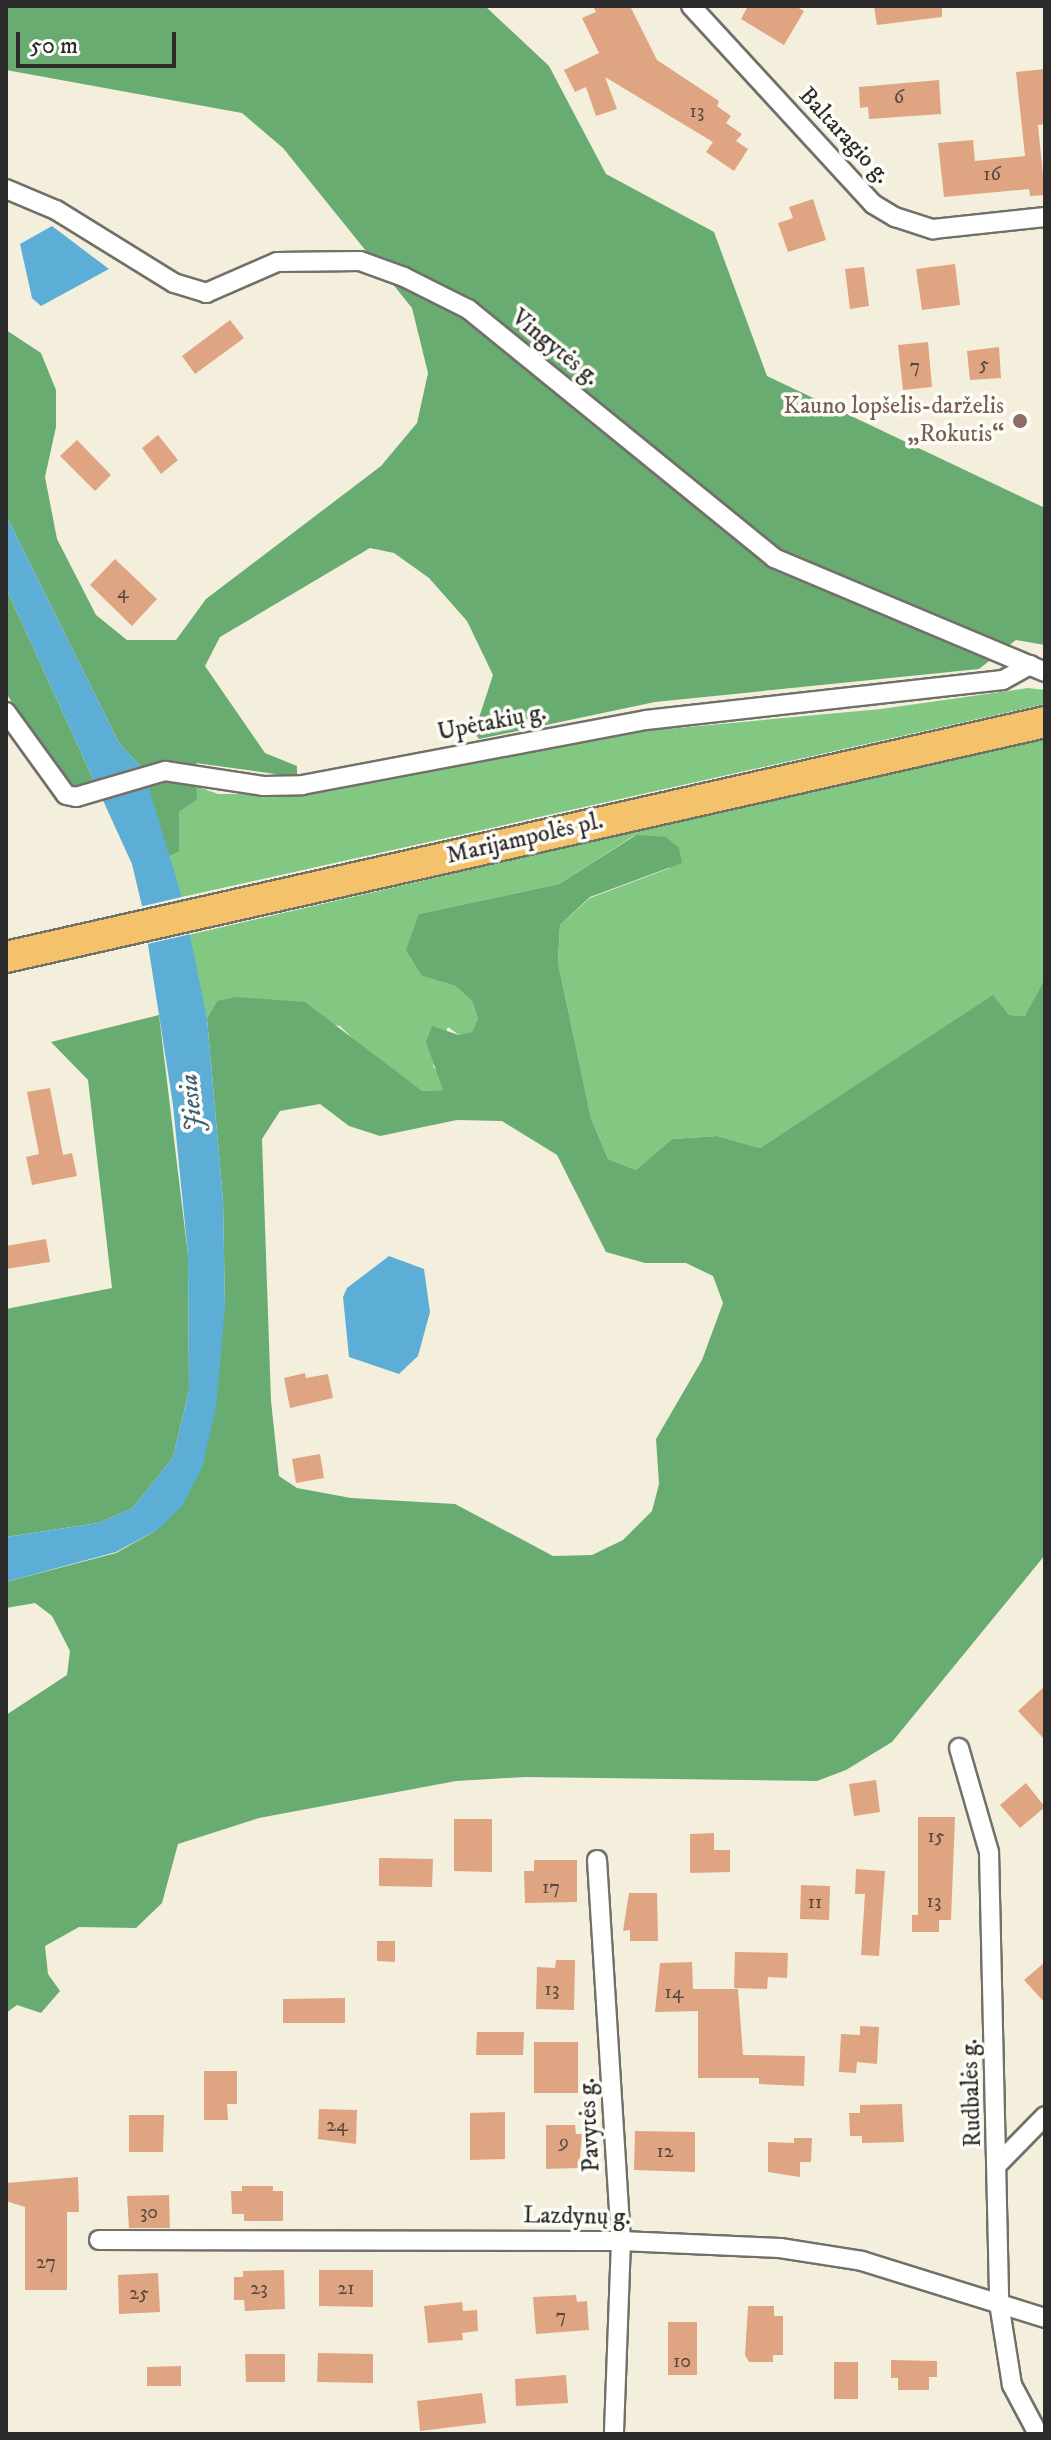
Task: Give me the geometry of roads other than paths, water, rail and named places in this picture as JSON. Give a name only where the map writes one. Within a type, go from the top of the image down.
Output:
[{"type":"main road","name":"Marijampolės pl.","points":[[6,957],[1045,722]]},
{"type":"street","name":"Baltaragio g.","points":[[691,6],[873,204],[895,217],[933,229],[1045,217]]},
{"type":"street","name":"Vingytės g.","points":[[6,189],[56,210],[174,283],[206,293],[277,262],[360,261],[404,277],[468,309],[774,558],[941,633],[1037,669]]},
{"type":"street","name":"Upėtakių g.","points":[[6,712],[66,795],[91,794],[165,771],[263,786],[302,785],[646,720],[1003,680],[1037,669]]},
{"type":"street","name":"Rudbalės g.","points":[[959,1748],[989,1852],[999,2303],[1012,2385],[1038,2434]]},
{"type":"street","name":"Pavytės g.","points":[[597,1860],[621,2241],[614,2434]]},
{"type":"street","points":[[998,2164],[1045,2116]]},
{"type":"street","name":"Lazdynų g.","points":[[99,2240],[621,2241],[794,2250],[862,2261],[1045,2318]]},
{"type":"water","points":[[52,226],[109,269],[41,306],[32,298],[20,244]]},
{"type":"water","name":"Jiesia","points":[[6,515],[119,743],[143,769],[182,897],[207,1018],[223,1200],[225,1306],[216,1408],[202,1468],[182,1506],[157,1530],[116,1552],[6,1582],[6,1537],[98,1523],[133,1508],[173,1457],[189,1390],[188,1255],[173,1105],[142,906],[132,864],[6,588]]},
{"type":"water","points":[[389,1256],[424,1269],[430,1312],[418,1356],[399,1374],[349,1357],[343,1297],[347,1288]]},
{"type":"place","name":"Kauno lopšelis-darželis „Rokutis“","points":[[1020,421]]}]
